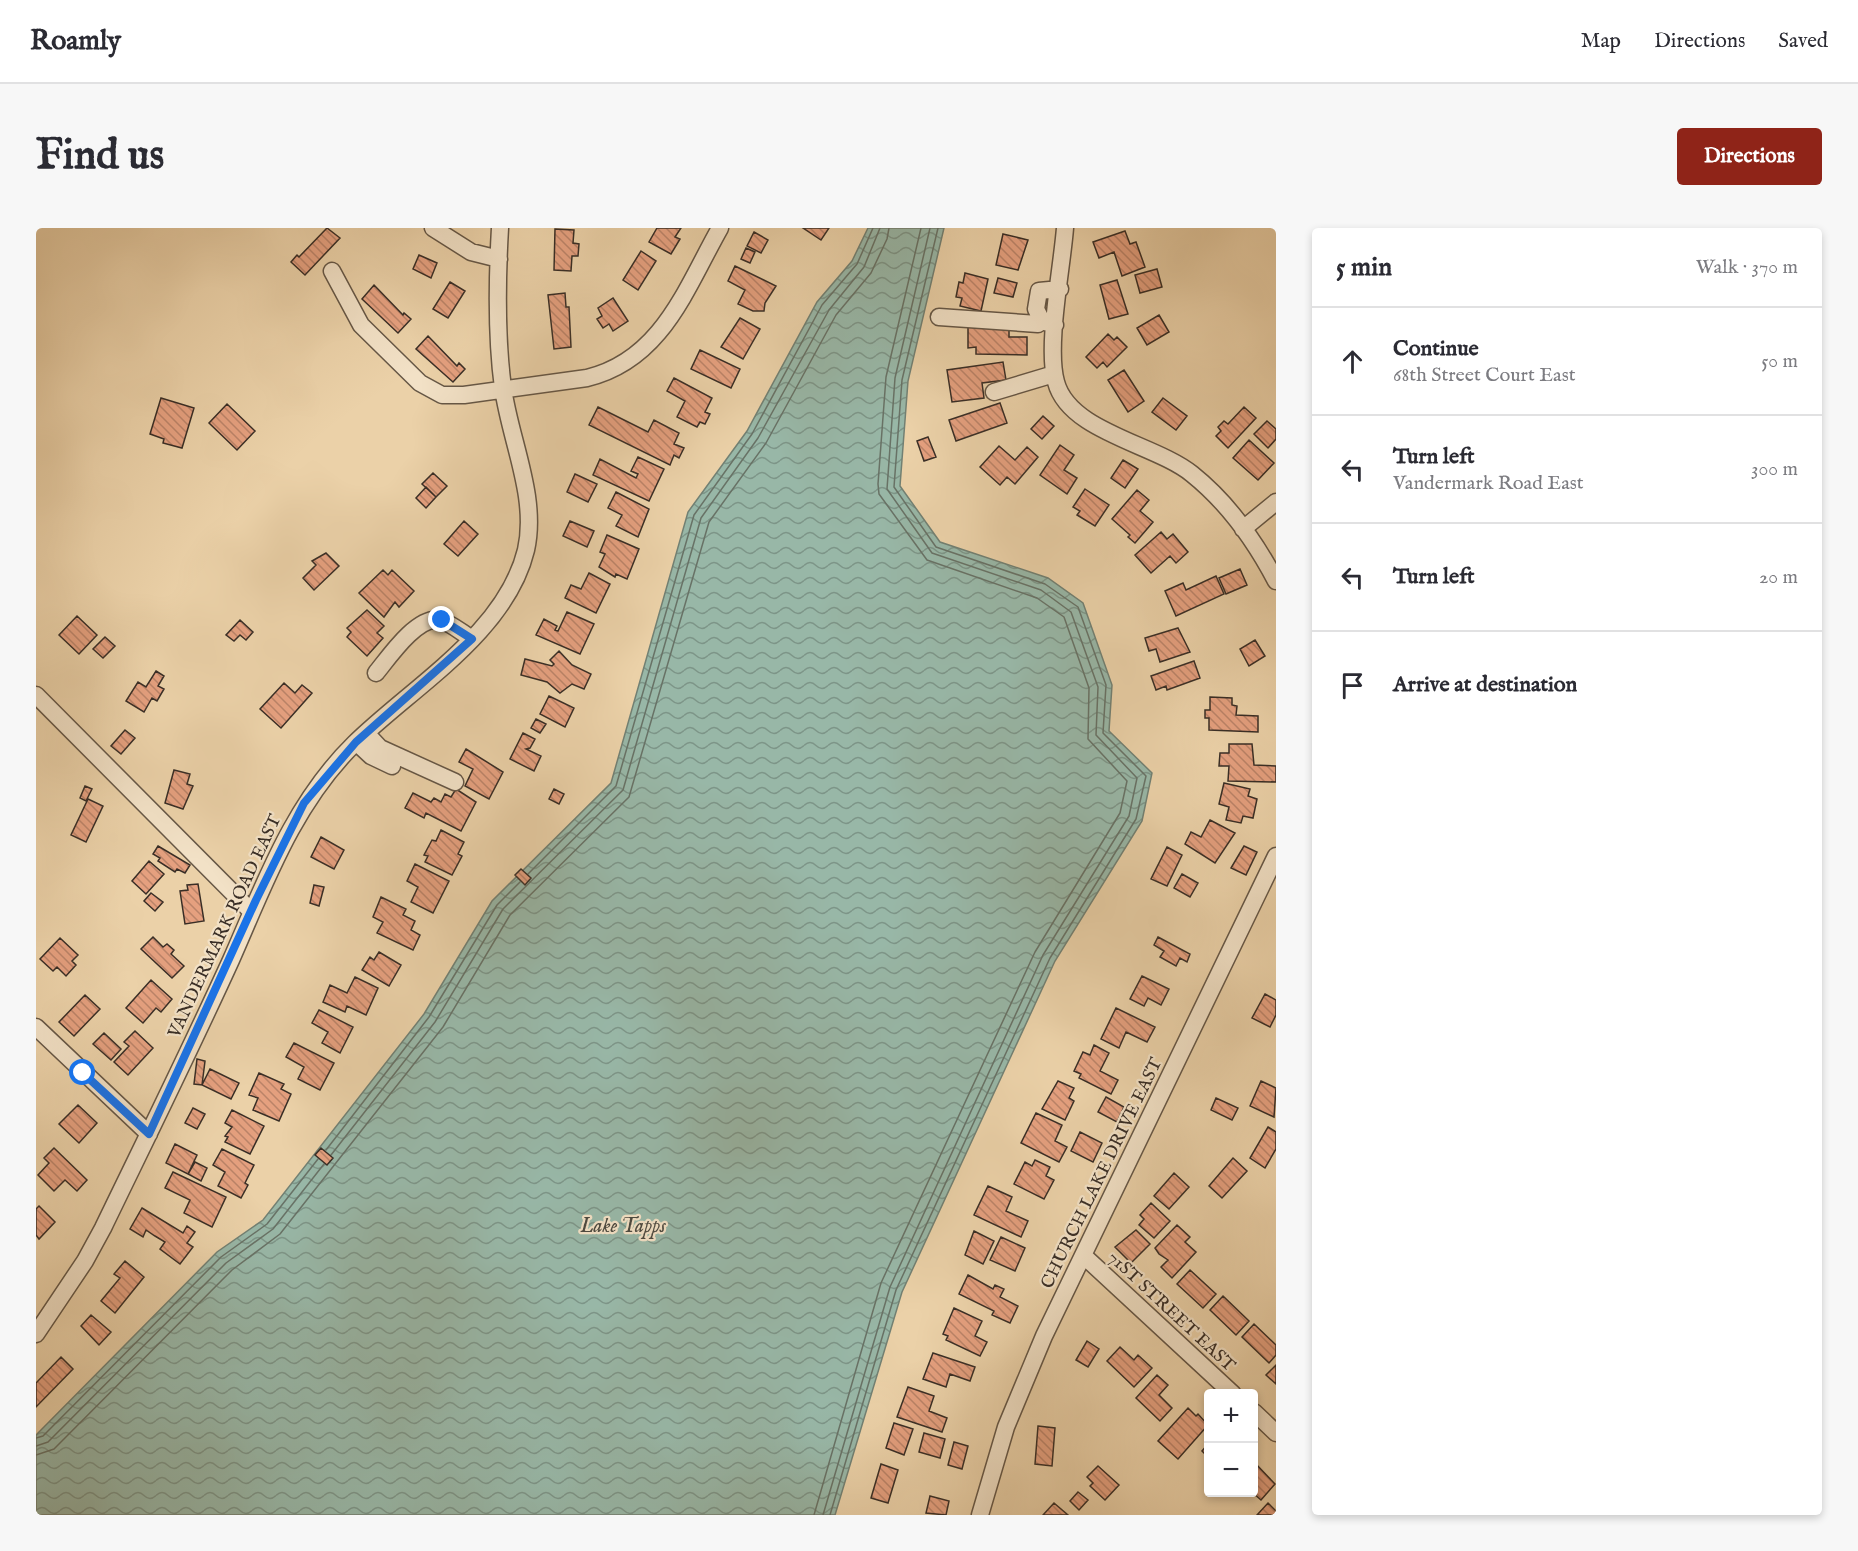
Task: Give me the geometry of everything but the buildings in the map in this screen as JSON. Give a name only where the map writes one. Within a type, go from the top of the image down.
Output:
[{"type":"street","points":[[433,228],[471,252],[499,259]]},
{"type":"street","name":"VANDERMARK ROAD EAST","points":[[36,1334],[86,1261],[149,1134],[251,911],[304,803],[361,737],[472,639],[502,604],[521,566],[528,537],[526,493],[503,388],[498,340],[500,228]]},
{"type":"street","points":[[332,271],[361,325],[420,383],[442,395],[464,394],[599,375],[641,351],[671,319],[720,228]]},
{"type":"street","points":[[1065,228],[1060,289],[1048,323],[1054,374],[1059,393],[1078,414],[1178,463],[1206,486],[1244,529],[1276,581]]},
{"type":"street","points":[[939,317],[1048,323]]},
{"type":"street","points":[[994,392],[1054,374]]},
{"type":"street","points":[[1244,529],[1276,502]]},
{"type":"street","points":[[376,673],[414,629],[426,621],[442,620],[472,639]]},
{"type":"street","points":[[36,695],[251,911]]},
{"type":"street","points":[[361,737],[371,756],[450,786]]},
{"type":"street","name":"CHURCH LAKE DRIVE EAST","points":[[980,1515],[1006,1427],[1025,1377],[1276,856]]},
{"type":"street","points":[[36,1027],[149,1134]]},
{"type":"street","name":"71ST STREET EAST","points":[[1084,1256],[1228,1389]]},
{"type":"street","points":[[1258,1416],[1276,1433]]},
{"type":"water","name":"Lake Tapps","points":[[868,228],[944,228],[908,381],[900,486],[940,542],[1048,578],[1083,603],[1112,685],[1109,731],[1152,773],[1142,821],[1055,961],[902,1292],[835,1515],[36,1515],[36,1435],[217,1252],[263,1220],[424,1014],[492,901],[611,783],[688,512],[747,431],[817,302],[852,261]]},
{"type":"route","points":[[83,1073],[149,1134],[230,962],[256,900],[304,803],[356,742],[472,639],[442,620]]}]
